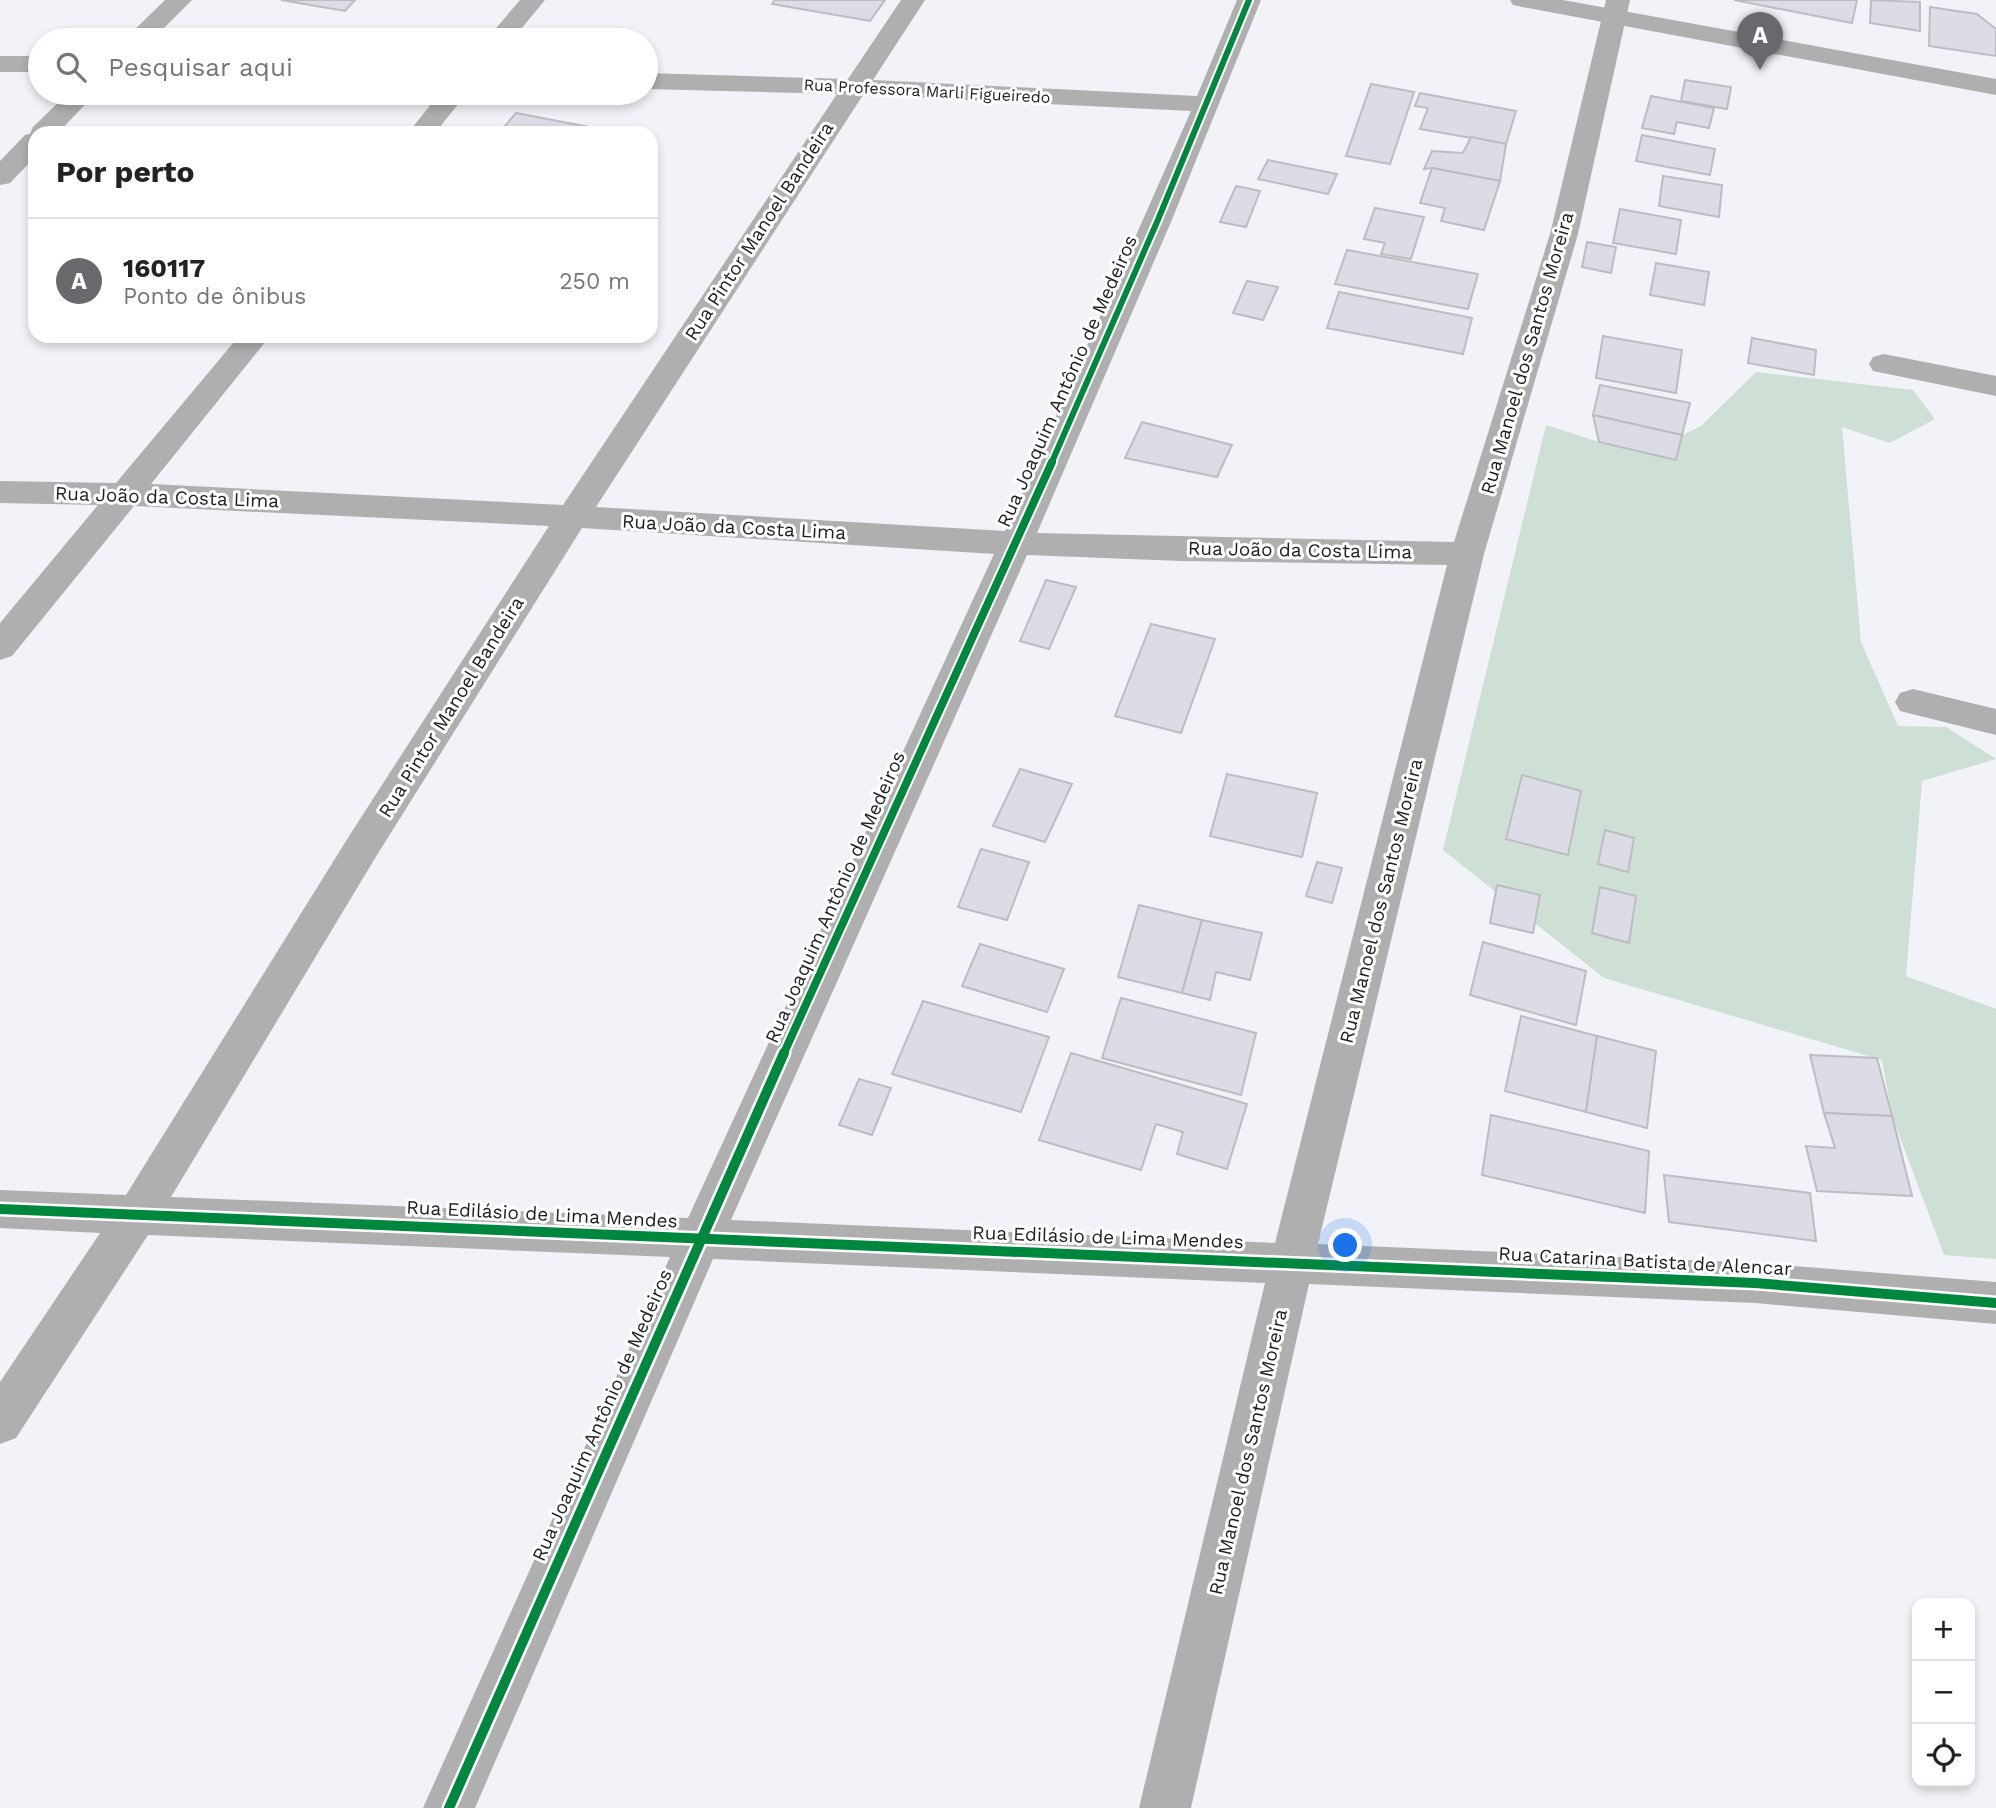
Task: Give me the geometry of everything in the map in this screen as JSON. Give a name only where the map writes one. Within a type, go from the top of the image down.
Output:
[{"type":"main road","points":[[1522,0],[1615,8],[1996,87]]},
{"type":"street","points":[[150,28],[180,0]]},
{"type":"street","points":[[509,28],[533,0]]},
{"type":"street","name":"Rua Pintor Manoel Bandeira","points":[[0,1422],[138,1213],[364,844],[572,517],[853,87],[913,0]]},
{"type":"street","name":"Rua Joaquim Antônio de Medeiros","points":[[449,1808],[699,1239],[1015,544],[1208,104],[1249,0]]},
{"type":"street","name":"Rua Manoel dos Santos Moreira","points":[[1165,1808],[1292,1261],[1467,554],[1564,234],[1615,8]]},
{"type":"street","points":[[0,64],[28,64]]},
{"type":"street","name":"Rua Professora Marli Figueiredo","points":[[658,81],[853,87],[1208,104]]},
{"type":"street","points":[[50,126],[71,105]]},
{"type":"street","points":[[427,126],[444,105]]},
{"type":"street","points":[[0,177],[28,148]]},
{"type":"street","points":[[0,647],[249,343]]},
{"type":"street","points":[[1884,364],[1996,386]]},
{"type":"street","name":"Rua João da Costa Lima","points":[[0,492],[127,494],[1015,544],[1467,554]]},
{"type":"street","points":[[1913,702],[1996,722]]},
{"type":"street","name":"Rua Edilásio de Lima Mendes","points":[[0,1209],[1292,1261]]},
{"type":"street","name":"Rua Catarina Batista de Alencar","points":[[1292,1261],[1755,1283],[1996,1303]]},
{"type":"shaded area","points":[[1756,372],[1913,390],[1935,419],[1890,443],[1842,427],[1861,642],[1898,726],[1946,727],[1996,759],[1922,781],[1906,976],[1996,1009],[1996,1259],[1944,1255],[1892,1116],[1882,1060],[1604,978],[1443,850],[1546,425],[1599,442],[1676,460],[1682,435],[1701,426]]},
{"type":"building","points":[[281,0],[355,0],[345,11]]},
{"type":"building","points":[[775,0],[885,0],[870,21],[772,4]]},
{"type":"building","points":[[1734,0],[1857,0],[1852,23]]},
{"type":"building","points":[[1871,0],[1920,2],[1920,31],[1870,23]]},
{"type":"building","points":[[1930,7],[1977,14],[1996,29],[1996,56],[1929,46]]},
{"type":"building","points":[[1685,80],[1731,87],[1727,109],[1681,101]]},
{"type":"building","points":[[1371,84],[1414,92],[1390,164],[1346,156]]},
{"type":"building","points":[[1420,93],[1516,111],[1506,144],[1420,129],[1428,108],[1415,106]]},
{"type":"building","points":[[1651,96],[1714,108],[1709,128],[1677,122],[1674,134],[1642,128]]},
{"type":"building","points":[[516,113],[584,126],[505,126]]},
{"type":"building","points":[[1642,135],[1715,149],[1710,175],[1636,161]]},
{"type":"building","points":[[1471,137],[1506,144],[1500,181],[1432,168],[1424,169],[1432,151],[1463,153]]},
{"type":"building","points":[[1268,160],[1337,174],[1328,194],[1258,179]]},
{"type":"building","points":[[1432,168],[1500,181],[1484,230],[1441,221],[1445,208],[1420,203]]},
{"type":"building","points":[[1663,176],[1722,185],[1719,217],[1659,206]]},
{"type":"building","points":[[1236,186],[1260,191],[1246,227],[1220,222]]},
{"type":"building","points":[[1375,208],[1424,217],[1411,259],[1381,254],[1385,243],[1364,239]]},
{"type":"building","points":[[1620,209],[1681,220],[1676,254],[1613,243]]},
{"type":"building","points":[[1587,242],[1616,247],[1611,273],[1582,267]]},
{"type":"building","points":[[1347,250],[1478,274],[1468,309],[1335,284]]},
{"type":"building","points":[[1656,263],[1709,272],[1704,305],[1650,295]]},
{"type":"building","points":[[1247,281],[1278,287],[1263,320],[1233,313]]},
{"type":"building","points":[[1339,292],[1472,318],[1463,354],[1327,328]]},
{"type":"building","points":[[1603,336],[1682,350],[1676,393],[1596,378]]},
{"type":"building","points":[[1752,338],[1816,350],[1814,375],[1748,363]]},
{"type":"building","points":[[1600,385],[1690,403],[1682,435],[1593,415]]},
{"type":"building","points":[[1593,415],[1682,435],[1676,460],[1599,442]]},
{"type":"building","points":[[1142,422],[1232,445],[1217,477],[1125,458]]},
{"type":"building","points":[[1046,580],[1076,587],[1049,649],[1020,641]]},
{"type":"building","points":[[1151,624],[1215,639],[1181,733],[1115,716]]},
{"type":"building","points":[[1020,769],[1072,784],[1045,842],[993,826]]},
{"type":"building","points":[[1227,774],[1317,793],[1302,857],[1210,836]]},
{"type":"building","points":[[1522,775],[1581,791],[1568,855],[1506,839]]},
{"type":"building","points":[[1605,830],[1634,838],[1628,872],[1598,864]]},
{"type":"building","points":[[981,849],[1029,862],[1007,920],[958,907]]},
{"type":"building","points":[[1317,862],[1342,868],[1332,903],[1306,896]]},
{"type":"building","points":[[1497,885],[1540,895],[1533,933],[1490,923]]},
{"type":"building","points":[[1600,887],[1636,896],[1629,943],[1592,933]]},
{"type":"building","points":[[1139,905],[1202,920],[1182,993],[1118,977]]},
{"type":"building","points":[[1202,920],[1262,933],[1250,980],[1216,972],[1210,1000],[1182,993]]},
{"type":"building","points":[[1483,942],[1586,971],[1576,1025],[1470,995]]},
{"type":"building","points":[[980,944],[1064,969],[1047,1012],[962,986]]},
{"type":"building","points":[[1121,998],[1256,1033],[1241,1095],[1102,1058]]},
{"type":"building","points":[[923,1001],[1049,1037],[1021,1112],[892,1074]]},
{"type":"building","points":[[1521,1016],[1597,1036],[1586,1112],[1505,1091]]},
{"type":"building","points":[[1597,1036],[1656,1051],[1647,1128],[1586,1112]]},
{"type":"building","points":[[1071,1053],[1247,1104],[1227,1169],[1177,1154],[1183,1132],[1156,1124],[1141,1170],[1039,1140]]},
{"type":"building","points":[[1810,1055],[1877,1058],[1892,1116],[1824,1113]]},
{"type":"building","points":[[859,1079],[891,1088],[872,1135],[839,1125]]},
{"type":"building","points":[[1824,1113],[1892,1116],[1912,1196],[1817,1191],[1806,1146],[1835,1148]]},
{"type":"building","points":[[1491,1115],[1649,1151],[1645,1213],[1482,1175]]},
{"type":"building","points":[[1664,1175],[1810,1193],[1816,1241],[1669,1222]]},
{"type":"cycle path","points":[[449,1808],[757,1113],[1109,333],[1249,0]]},
{"type":"cycle path","points":[[0,1209],[1755,1283],[1996,1303]]},
{"type":"place","name":"160117","points":[[1760,70]]}]
